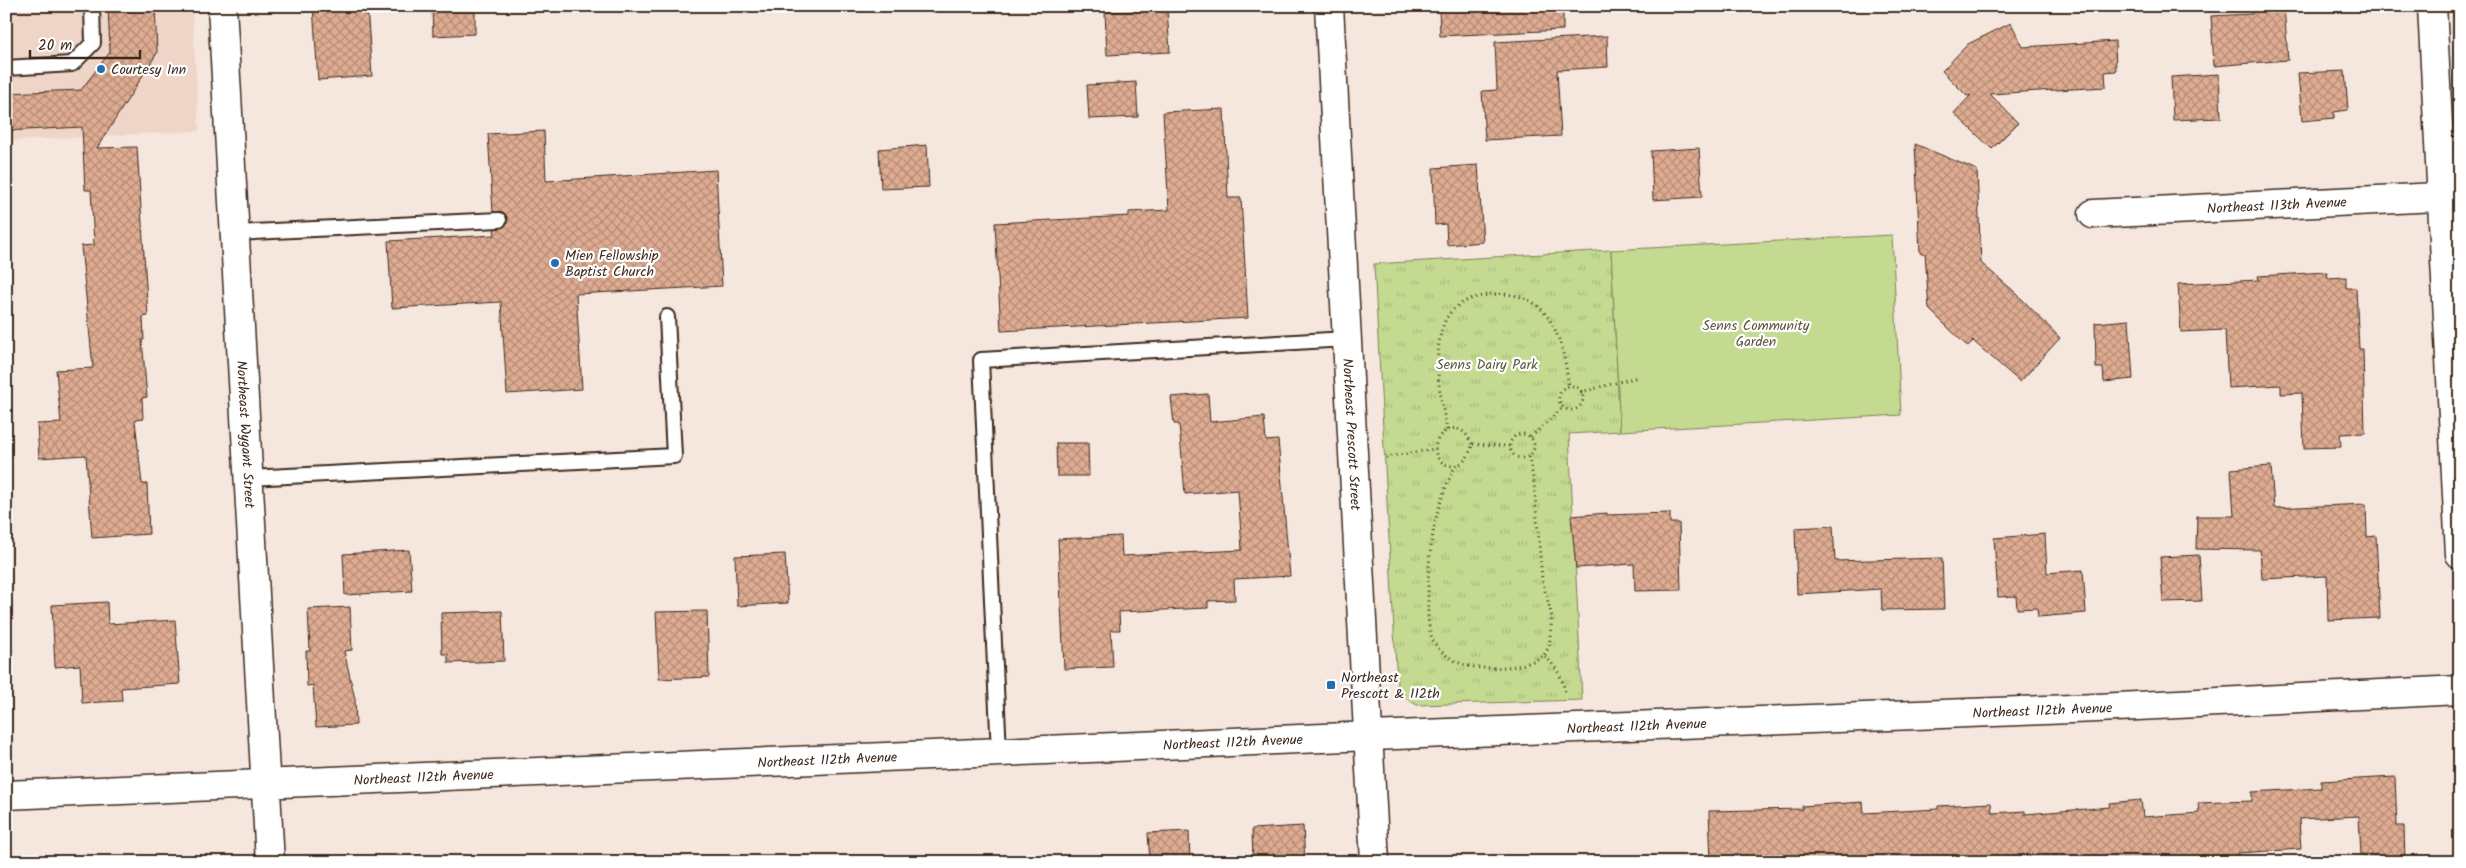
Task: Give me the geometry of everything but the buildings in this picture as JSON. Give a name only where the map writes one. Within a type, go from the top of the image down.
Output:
[{"type":"street","name":"Northeast Wygant Street","points":[[222,6],[270,862]]},
{"type":"street","name":"Northeast Prescott Street","points":[[1329,6],[1370,736],[1375,862]]},
{"type":"street","points":[[2432,6],[2450,196],[2460,554]]},
{"type":"street","name":"Northeast 113th Avenue","points":[[2093,214],[2450,196]]},
{"type":"street","name":"Northeast 112th Avenue","points":[[6,795],[1370,736],[2087,708],[2460,690]]},
{"type":"lane","points":[[6,68],[72,64],[93,43],[92,6]]},
{"type":"lane","points":[[235,233],[499,220]]},
{"type":"lane","points":[[249,478],[674,456],[667,317]]},
{"type":"lane","points":[[999,753],[981,360],[1348,339]]},
{"type":"path","points":[[1447,430],[1439,390],[1440,337],[1446,318],[1459,304],[1478,297],[1497,293],[1517,295],[1532,300],[1544,310],[1557,332],[1565,358],[1569,387]]},
{"type":"path","points":[[1581,392],[1638,377]]},
{"type":"path","points":[[1569,387],[1579,389],[1581,392],[1582,403],[1577,408],[1570,410],[1563,407],[1560,401],[1560,393],[1569,387]]},
{"type":"path","points":[[1531,437],[1563,407]]},
{"type":"path","points":[[1460,429],[1468,435],[1472,444],[1471,454],[1465,462],[1456,465],[1446,464],[1439,458],[1435,449],[1436,440],[1447,430],[1460,429]]},
{"type":"path","points":[[1523,434],[1531,437],[1535,444],[1534,452],[1529,457],[1521,459],[1514,456],[1510,441],[1516,435],[1523,434]]},
{"type":"path","points":[[1472,444],[1510,446]]},
{"type":"path","points":[[1354,461],[1435,449]]},
{"type":"path","points":[[1456,465],[1446,484],[1434,524],[1428,565],[1428,610],[1431,636],[1441,651],[1458,664],[1477,669],[1524,665],[1544,655],[1549,647],[1552,617],[1542,579],[1534,483],[1529,457]]},
{"type":"path","points":[[1544,655],[1556,668],[1564,684],[1567,728]]},
{"type":"shaded area","name":"Courtesy Inn","points":[[6,6],[192,6],[199,131],[6,141]]},
{"type":"green space","name":"Senns Community Garden","points":[[1892,235],[1901,415],[1620,431],[1611,250]]},
{"type":"green space","name":"Senns Dairy Park","points":[[1611,250],[1620,431],[1569,434],[1582,700],[1417,705],[1405,698],[1397,685],[1374,264]]},
{"type":"place","name":"Courtesy Inn","points":[[101,69]]},
{"type":"place","name":"Mien Fellowship Baptist Church","points":[[555,263]]},
{"type":"place","name":"Northeast Prescott & 112th","points":[[1331,685]]}]
